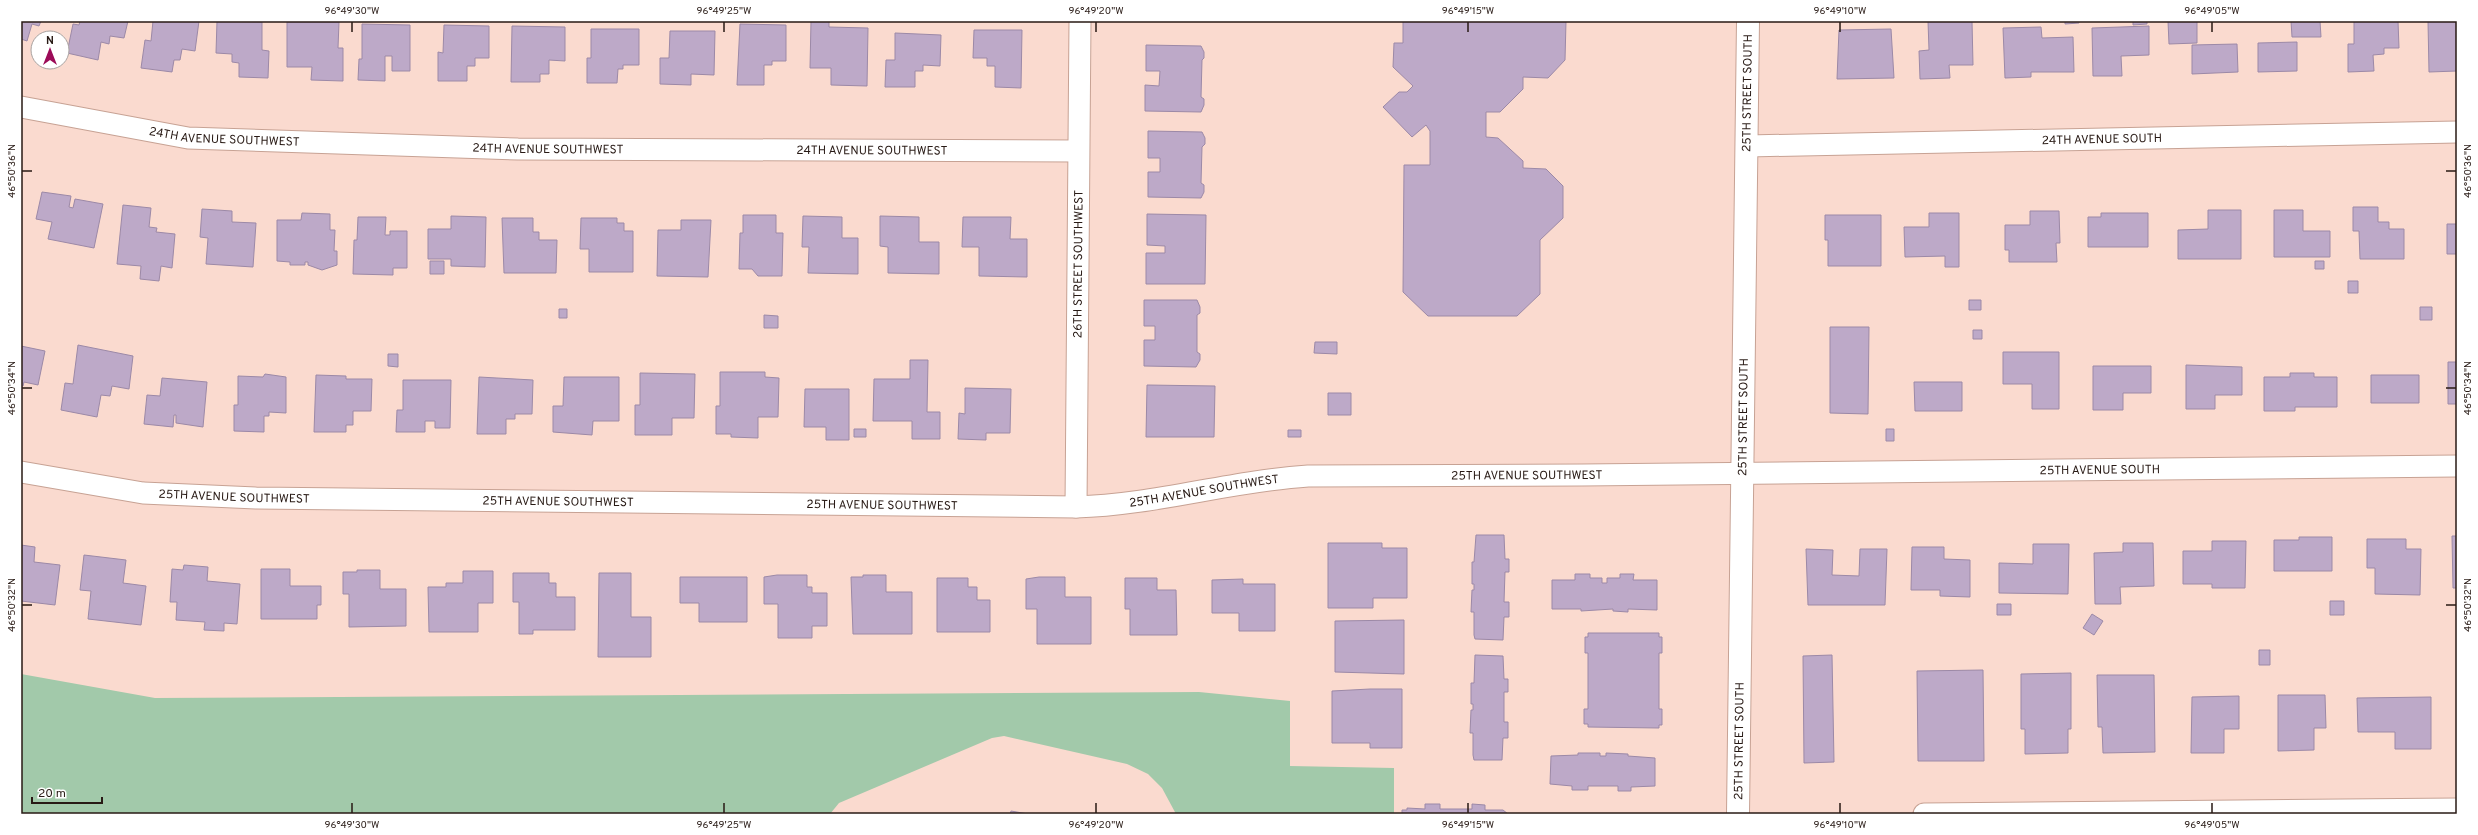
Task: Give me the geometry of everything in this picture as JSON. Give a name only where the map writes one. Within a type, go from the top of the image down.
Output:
[{"type":"main road","name":"25TH STREET SOUTH","points":[[1738,814],[1748,146],[1748,21]]},
{"type":"street","name":"26TH STREET SOUTHWEST","points":[[1076,507],[1080,21]]},
{"type":"street","name":"24TH AVENUE SOUTHWEST","points":[[21,107],[188,138],[518,149],[1078,151]]},
{"type":"street","name":"24TH AVENUE SOUTH","points":[[1748,146],[2457,132]]},
{"type":"street","name":"25TH AVENUE SOUTH","points":[[1742,473],[2457,466]]},
{"type":"street","name":"25TH AVENUE SOUTHWEST","points":[[21,472],[143,493],[256,498],[1076,507],[1135,502],[1265,479],[1308,476],[1742,473]]},
{"type":"street","points":[[1924,814],[2457,809]]},
{"type":"green space","points":[[21,674],[155,698],[1199,692],[1290,701],[1290,766],[1394,768],[1394,814],[1176,814],[1162,788],[1148,774],[1127,764],[1004,736],[992,738],[839,803],[830,814],[21,814]]},
{"type":"building","points":[[21,21],[41,21],[39,26],[32,24],[27,41],[21,39]]},
{"type":"building","points":[[80,21],[128,21],[124,38],[110,36],[109,44],[101,42],[98,60],[70,54],[70,38],[73,24],[79,25]]},
{"type":"building","points":[[153,21],[199,21],[195,51],[182,49],[180,60],[174,60],[172,72],[141,68],[145,40],[151,41]]},
{"type":"building","points":[[217,21],[262,22],[262,50],[269,51],[268,78],[239,77],[239,63],[232,62],[232,54],[216,53]]},
{"type":"building","points":[[811,21],[829,21],[829,27],[868,28],[867,86],[831,85],[831,68],[810,68]]},
{"type":"building","points":[[1403,21],[1566,21],[1565,60],[1548,78],[1523,77],[1523,89],[1500,112],[1486,112],[1486,137],[1498,138],[1523,161],[1523,168],[1546,169],[1563,186],[1563,218],[1540,240],[1540,294],[1517,316],[1428,316],[1403,292],[1404,165],[1430,165],[1430,131],[1426,125],[1412,137],[1383,107],[1399,92],[1407,92],[1413,86],[1393,67],[1394,43],[1403,43]]},
{"type":"building","points":[[1928,21],[1972,21],[1973,65],[1949,65],[1950,78],[1920,79],[1919,51],[1929,50]]},
{"type":"building","points":[[2065,21],[2079,21],[2079,23],[2065,24]]},
{"type":"building","points":[[2133,21],[2147,21],[2147,24],[2133,25]]},
{"type":"building","points":[[2168,21],[2197,21],[2197,43],[2169,44]]},
{"type":"building","points":[[2291,21],[2320,21],[2321,37],[2292,37]]},
{"type":"building","points":[[2354,21],[2398,21],[2399,48],[2384,48],[2384,54],[2373,55],[2374,71],[2348,72],[2348,44],[2354,44]]},
{"type":"building","points":[[2428,21],[2457,21],[2457,71],[2429,72]]},
{"type":"building","points":[[287,22],[339,22],[338,48],[343,48],[343,81],[311,80],[312,67],[287,67]]},
{"type":"building","points":[[362,24],[410,25],[410,71],[392,71],[392,56],[385,56],[385,81],[358,80],[359,59],[362,59]]},
{"type":"building","points":[[740,24],[786,25],[786,61],[772,61],[772,65],[764,65],[764,85],[737,85]]},
{"type":"building","points":[[444,25],[489,26],[489,58],[475,58],[475,66],[467,66],[467,81],[438,81],[438,52],[443,53]]},
{"type":"building","points":[[512,26],[565,27],[565,61],[549,60],[549,74],[540,74],[540,82],[511,82]]},
{"type":"building","points":[[2149,26],[2149,55],[2121,56],[2122,76],[2093,76],[2092,28]]},
{"type":"building","points":[[2041,27],[2042,38],[2073,37],[2074,72],[2031,72],[2031,77],[2005,78],[2003,28]]},
{"type":"building","points":[[591,29],[639,29],[639,65],[623,65],[623,69],[618,69],[617,83],[587,83],[587,58],[591,58]]},
{"type":"building","points":[[1891,29],[1894,78],[1837,79],[1839,30]]},
{"type":"building","points":[[974,30],[1022,30],[1021,88],[995,87],[995,66],[987,66],[987,58],[973,58]]},
{"type":"building","points":[[670,31],[715,31],[714,75],[691,74],[691,85],[660,84],[660,58],[669,58]]},
{"type":"building","points":[[895,33],[941,35],[940,66],[923,65],[923,71],[915,71],[915,87],[885,87],[886,60],[895,60]]},
{"type":"building","points":[[2297,42],[2297,71],[2258,72],[2258,43]]},
{"type":"building","points":[[2237,44],[2238,72],[2192,74],[2192,45]]},
{"type":"building","points":[[1146,45],[1201,46],[1204,52],[1204,58],[1202,60],[1201,97],[1204,99],[1204,105],[1201,112],[1145,111],[1145,85],[1159,86],[1160,71],[1146,71]]},
{"type":"building","points":[[1148,131],[1202,132],[1205,138],[1205,144],[1202,147],[1201,183],[1204,185],[1204,192],[1201,198],[1148,197],[1148,172],[1160,172],[1160,158],[1148,158]]},
{"type":"building","points":[[42,192],[71,196],[69,207],[73,208],[75,199],[103,204],[94,248],[48,239],[52,222],[36,219]]},
{"type":"building","points":[[123,205],[151,208],[149,227],[157,228],[156,232],[175,234],[172,268],[161,266],[159,281],[140,279],[141,266],[117,264]]},
{"type":"building","points":[[2353,207],[2378,207],[2378,222],[2389,222],[2389,229],[2404,229],[2404,259],[2360,259],[2359,231],[2353,231]]},
{"type":"building","points":[[202,209],[232,211],[232,222],[256,223],[253,267],[206,264],[208,238],[200,237]]},
{"type":"building","points":[[2208,210],[2241,210],[2241,259],[2178,259],[2178,230],[2208,229]]},
{"type":"building","points":[[2274,210],[2303,210],[2303,231],[2330,231],[2330,257],[2274,257]]},
{"type":"building","points":[[2030,211],[2059,211],[2060,243],[2056,243],[2057,262],[2009,262],[2009,250],[2005,250],[2005,225],[2030,225]]},
{"type":"building","points":[[302,213],[330,214],[330,230],[335,230],[334,251],[337,251],[337,265],[322,270],[308,265],[308,262],[305,262],[305,265],[290,265],[290,262],[277,261],[277,220],[301,220]]},
{"type":"building","points":[[1929,213],[1959,213],[1959,267],[1945,267],[1945,256],[1905,257],[1904,227],[1929,227]]},
{"type":"building","points":[[2101,213],[2148,213],[2148,247],[2088,247],[2088,217],[2101,217]]},
{"type":"building","points":[[1147,214],[1206,215],[1205,284],[1146,284],[1146,253],[1165,253],[1165,246],[1147,245]]},
{"type":"building","points":[[743,215],[776,215],[776,233],[783,233],[782,276],[758,276],[752,269],[739,269],[740,233],[743,233]]},
{"type":"building","points":[[1825,215],[1881,215],[1881,266],[1828,266],[1828,240],[1825,240]]},
{"type":"building","points":[[451,216],[486,217],[485,267],[451,266],[451,259],[428,259],[428,229],[451,229]]},
{"type":"building","points":[[803,216],[842,217],[842,238],[858,238],[858,274],[808,273],[809,247],[802,247]]},
{"type":"building","points":[[880,216],[919,217],[919,242],[939,242],[939,274],[888,273],[888,247],[880,246]]},
{"type":"building","points":[[358,217],[386,217],[385,235],[390,235],[390,231],[407,231],[407,268],[393,268],[393,275],[353,274],[354,240],[357,240]]},
{"type":"building","points":[[963,217],[1011,217],[1010,239],[1027,239],[1027,277],[979,276],[979,247],[962,247]]},
{"type":"building","points":[[502,218],[533,218],[533,232],[539,232],[539,240],[557,240],[556,273],[504,273]]},
{"type":"building","points":[[581,218],[617,218],[617,223],[624,223],[624,231],[633,231],[633,272],[589,272],[589,249],[580,249]]},
{"type":"building","points":[[681,220],[711,220],[708,277],[657,276],[658,230],[681,230]]},
{"type":"building","points":[[2447,224],[2457,224],[2457,254],[2447,254]]},
{"type":"building","points":[[430,261],[444,261],[444,274],[430,274]]},
{"type":"building","points":[[2315,261],[2324,261],[2324,269],[2315,269]]},
{"type":"building","points":[[2348,281],[2358,281],[2358,293],[2348,293]]},
{"type":"building","points":[[1144,300],[1197,300],[1200,307],[1200,313],[1197,315],[1197,352],[1200,354],[1200,360],[1196,367],[1144,366],[1144,340],[1155,340],[1155,326],[1144,326]]},
{"type":"building","points":[[1969,300],[1981,300],[1981,310],[1969,310]]},
{"type":"building","points":[[2420,307],[2432,307],[2432,320],[2420,320]]},
{"type":"building","points":[[559,309],[567,309],[567,318],[559,318]]},
{"type":"building","points":[[764,315],[778,316],[778,328],[764,328]]},
{"type":"building","points":[[1830,327],[1869,327],[1868,414],[1830,413]]},
{"type":"building","points":[[1973,330],[1982,330],[1982,339],[1973,339]]},
{"type":"building","points":[[1315,342],[1337,342],[1337,354],[1314,353]]},
{"type":"building","points":[[78,345],[133,356],[129,389],[112,386],[110,396],[101,395],[97,417],[61,410],[65,383],[73,384]]},
{"type":"building","points":[[21,346],[45,351],[38,385],[24,382],[23,386],[21,386]]},
{"type":"building","points":[[2003,352],[2059,352],[2059,409],[2032,409],[2032,384],[2003,384]]},
{"type":"building","points":[[388,354],[398,354],[398,367],[388,366]]},
{"type":"building","points":[[910,360],[928,360],[927,412],[940,412],[940,439],[912,439],[912,421],[873,421],[874,379],[910,379]]},
{"type":"building","points":[[2448,362],[2457,362],[2457,404],[2448,404]]},
{"type":"building","points":[[2186,365],[2242,367],[2242,395],[2215,395],[2215,409],[2186,409]]},
{"type":"building","points":[[2093,366],[2151,366],[2151,393],[2123,393],[2123,410],[2093,410]]},
{"type":"building","points":[[720,372],[765,372],[765,377],[779,378],[778,417],[758,417],[758,438],[731,437],[731,434],[716,434],[716,406],[720,406]]},
{"type":"building","points":[[640,373],[695,374],[694,418],[672,418],[672,435],[635,435],[635,405],[640,405]]},
{"type":"building","points":[[2290,373],[2314,373],[2314,377],[2337,377],[2337,407],[2295,407],[2295,411],[2264,411],[2264,377],[2290,377]]},
{"type":"building","points":[[265,374],[286,377],[286,413],[269,412],[269,416],[264,416],[264,432],[234,431],[234,405],[238,405],[238,376],[263,377]]},
{"type":"building","points":[[316,375],[346,376],[346,379],[372,379],[371,411],[353,411],[353,425],[346,425],[346,432],[314,432]]},
{"type":"building","points":[[2371,375],[2419,375],[2419,403],[2371,403]]},
{"type":"building","points":[[479,377],[533,380],[532,414],[515,414],[515,419],[506,419],[506,434],[477,434]]},
{"type":"building","points":[[564,377],[619,377],[619,421],[593,421],[592,435],[553,432],[553,406],[563,406]]},
{"type":"building","points":[[162,378],[207,382],[203,427],[176,423],[176,415],[174,415],[173,427],[144,424],[147,395],[160,396]]},
{"type":"building","points":[[403,380],[451,380],[450,428],[435,428],[435,421],[425,421],[425,432],[396,432],[397,410],[403,410]]},
{"type":"building","points":[[1914,382],[1962,382],[1962,411],[1915,411]]},
{"type":"building","points":[[1147,385],[1215,386],[1214,437],[1146,437]]},
{"type":"building","points":[[965,388],[1011,389],[1010,433],[986,433],[986,440],[958,439],[959,413],[965,414]]},
{"type":"building","points":[[805,389],[849,389],[849,440],[826,440],[826,427],[804,427]]},
{"type":"building","points":[[1328,393],[1351,393],[1351,415],[1328,415]]},
{"type":"building","points":[[854,429],[866,429],[866,437],[854,437]]},
{"type":"building","points":[[1886,429],[1894,429],[1894,441],[1886,441]]},
{"type":"building","points":[[1288,430],[1301,430],[1301,437],[1288,437]]},
{"type":"building","points":[[1476,535],[1504,535],[1505,559],[1509,559],[1509,572],[1505,572],[1504,602],[1509,602],[1509,617],[1504,617],[1503,640],[1475,639],[1474,612],[1471,612],[1472,590],[1474,590],[1474,584],[1472,584],[1472,562],[1474,562]]},
{"type":"building","points":[[2452,536],[2457,536],[2457,588],[2453,588]]},
{"type":"building","points":[[2299,537],[2332,537],[2332,571],[2274,571],[2274,540],[2299,540]]},
{"type":"building","points":[[2367,539],[2406,539],[2406,549],[2421,549],[2420,595],[2375,594],[2375,568],[2367,568]]},
{"type":"building","points":[[2212,541],[2246,541],[2245,588],[2212,588],[2212,584],[2183,584],[2183,551],[2212,551]]},
{"type":"building","points":[[1328,543],[1382,543],[1382,548],[1407,548],[1407,598],[1373,598],[1373,608],[1328,608]]},
{"type":"building","points":[[2123,543],[2153,543],[2154,586],[2120,587],[2121,604],[2095,604],[2094,553],[2123,552]]},
{"type":"building","points":[[2033,544],[2069,544],[2068,594],[1999,593],[1999,563],[2033,564]]},
{"type":"building","points":[[21,545],[35,547],[34,562],[60,565],[55,605],[21,601]]},
{"type":"building","points":[[1912,547],[1944,547],[1944,559],[1970,560],[1970,597],[1940,596],[1940,590],[1911,590]]},
{"type":"building","points":[[1806,549],[1833,550],[1832,575],[1859,576],[1860,549],[1887,549],[1885,605],[1808,605]]},
{"type":"building","points":[[84,555],[126,560],[123,583],[146,586],[141,625],[88,619],[91,591],[80,590]]},
{"type":"building","points":[[184,565],[208,567],[207,581],[240,584],[237,624],[224,623],[224,631],[204,630],[205,622],[176,620],[177,602],[170,602],[172,569],[183,570]]},
{"type":"building","points":[[261,569],[290,569],[290,586],[321,586],[321,605],[317,605],[317,619],[261,619]]},
{"type":"building","points":[[357,570],[380,570],[380,589],[406,589],[406,626],[349,627],[349,594],[343,594],[343,572],[357,572]]},
{"type":"building","points":[[463,571],[493,571],[493,603],[478,603],[478,632],[429,632],[428,587],[446,587],[446,583],[463,583]]},
{"type":"building","points":[[513,573],[549,573],[549,583],[556,583],[556,597],[575,597],[575,630],[533,630],[533,634],[519,634],[519,602],[513,602]]},
{"type":"building","points":[[599,573],[631,573],[631,617],[651,617],[651,657],[598,657]]},
{"type":"building","points":[[1575,574],[1590,574],[1590,578],[1602,578],[1602,583],[1607,583],[1607,578],[1620,578],[1620,574],[1634,574],[1633,580],[1657,580],[1657,610],[1628,609],[1628,612],[1613,611],[1613,609],[1581,611],[1581,609],[1552,609],[1552,580],[1575,580]]},
{"type":"building","points":[[777,575],[807,575],[807,587],[812,587],[812,593],[827,593],[827,626],[812,626],[812,638],[778,638],[778,604],[764,604],[764,577]]},
{"type":"building","points":[[863,575],[886,575],[886,592],[912,592],[912,634],[853,634],[851,577],[863,577]]},
{"type":"building","points":[[680,577],[747,577],[747,622],[699,622],[699,603],[680,603]]},
{"type":"building","points":[[1039,577],[1065,577],[1065,597],[1091,597],[1091,644],[1037,644],[1037,609],[1026,609],[1026,579]]},
{"type":"building","points":[[937,578],[968,578],[968,587],[977,587],[977,600],[990,600],[990,632],[937,632]]},
{"type":"building","points":[[1125,578],[1157,578],[1157,590],[1176,590],[1177,635],[1130,635],[1130,609],[1125,609]]},
{"type":"building","points":[[1243,579],[1243,584],[1275,584],[1275,631],[1239,631],[1239,613],[1212,613],[1212,580]]},
{"type":"building","points":[[2330,601],[2344,601],[2344,615],[2330,615]]},
{"type":"building","points":[[1997,604],[2011,604],[2011,615],[1997,615]]},
{"type":"building","points":[[2092,614],[2103,621],[2094,635],[2083,628]]},
{"type":"building","points":[[1404,620],[1404,674],[1335,672],[1335,621]]},
{"type":"building","points":[[1588,633],[1659,633],[1659,637],[1662,637],[1662,653],[1659,653],[1659,709],[1662,709],[1662,725],[1659,725],[1659,728],[1588,727],[1588,724],[1584,724],[1584,709],[1588,709],[1588,653],[1585,653],[1585,637],[1588,637]]},
{"type":"building","points":[[2259,650],[2270,650],[2270,665],[2259,665]]},
{"type":"building","points":[[1475,655],[1503,656],[1504,679],[1508,679],[1508,692],[1504,692],[1504,722],[1508,722],[1508,738],[1503,738],[1502,760],[1474,760],[1473,733],[1470,733],[1471,710],[1473,710],[1473,704],[1471,704],[1471,683],[1474,683]]},
{"type":"building","points":[[1832,655],[1834,762],[1804,763],[1803,656]]},
{"type":"building","points":[[1983,670],[1984,761],[1918,761],[1917,671]]},
{"type":"building","points":[[2071,673],[2071,729],[2068,729],[2068,753],[2025,754],[2025,729],[2021,729],[2021,674]]},
{"type":"building","points":[[2097,675],[2154,675],[2155,752],[2103,753],[2102,727],[2098,727]]},
{"type":"building","points":[[1402,689],[1402,748],[1370,748],[1370,743],[1332,743],[1332,691]]},
{"type":"building","points":[[2278,695],[2325,695],[2326,728],[2314,728],[2314,750],[2278,751]]},
{"type":"building","points":[[2239,696],[2239,729],[2224,729],[2224,753],[2191,753],[2192,697]]},
{"type":"building","points":[[2431,697],[2431,749],[2395,749],[2395,732],[2358,732],[2357,698]]},
{"type":"building","points":[[1578,753],[1600,753],[1600,756],[1606,756],[1606,753],[1628,754],[1628,756],[1655,758],[1655,786],[1631,787],[1631,791],[1618,791],[1618,786],[1588,786],[1588,790],[1572,790],[1572,786],[1550,784],[1551,756],[1578,755]]},
{"type":"building","points":[[1425,804],[1440,804],[1440,809],[1472,809],[1472,804],[1485,805],[1485,810],[1503,810],[1508,814],[1402,814],[1402,810],[1407,810],[1407,808],[1425,809]]},
{"type":"building","points":[[1011,811],[1028,814],[1010,814]]}]
